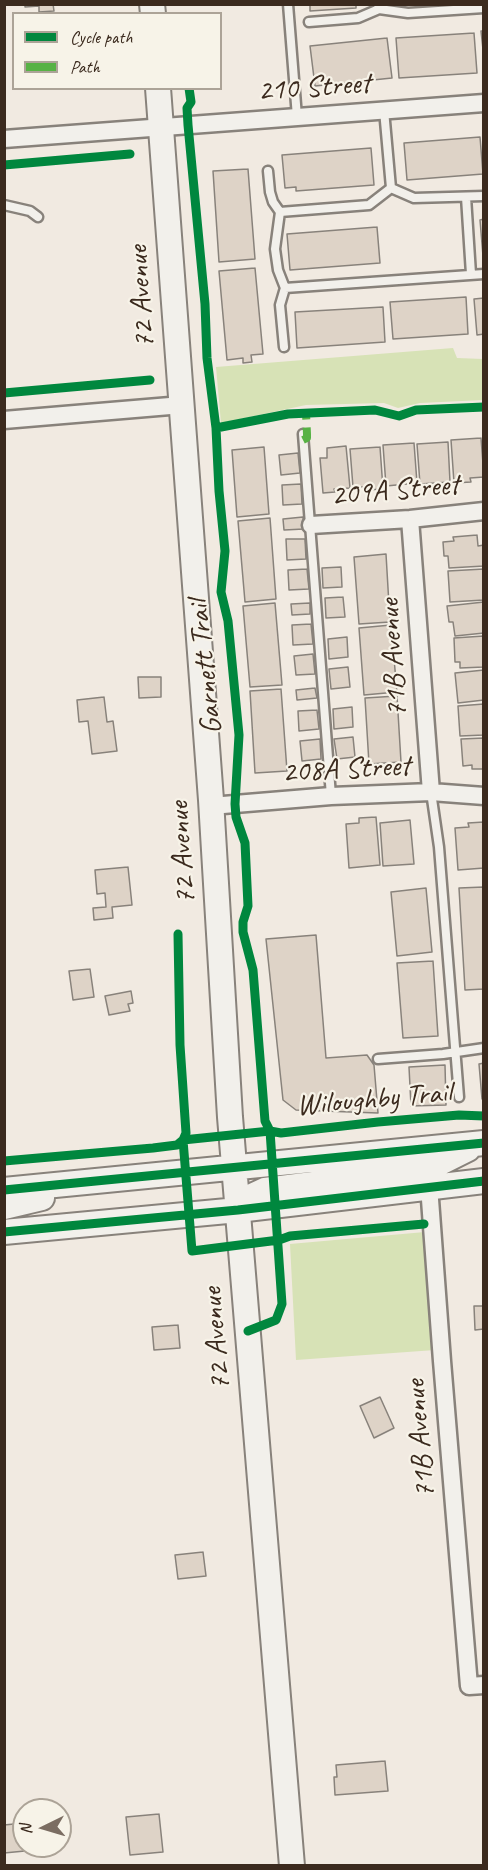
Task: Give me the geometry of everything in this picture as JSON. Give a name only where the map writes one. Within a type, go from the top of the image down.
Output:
[{"type":"main road","name":"72 Avenue","points":[[158,90],[238,1210],[292,1866]]},
{"type":"main road","points":[[4,1190],[483,1144]]},
{"type":"main road","points":[[238,1210],[252,1196],[265,1190],[418,1171],[483,1144]]},
{"type":"main road","points":[[4,1208],[43,1198],[186,1186],[215,1177],[235,1167]]},
{"type":"main road","points":[[4,1232],[238,1210],[483,1181]]},
{"type":"street","name":"210 Street","points":[[4,139],[483,103]]},
{"type":"street","points":[[4,420],[182,405]]},
{"type":"street","name":"209A Street","points":[[311,525],[410,519],[483,511]]},
{"type":"street","name":"71B Avenue","points":[[410,519],[431,792]]},
{"type":"street","name":"208A Street","points":[[211,806],[331,796],[431,792],[483,796]]},
{"type":"street","name":"71B Avenue","points":[[429,1186],[442,1372],[476,1685]]},
{"type":"lane","points":[[288,4],[297,117]]},
{"type":"lane","points":[[309,22],[358,18],[378,7],[408,14],[483,8]]},
{"type":"lane","points":[[384,110],[391,188]]},
{"type":"lane","points":[[268,171],[270,192],[280,212],[275,249],[278,270],[285,288],[280,305],[284,347]]},
{"type":"lane","points":[[391,188],[414,198],[483,196]]},
{"type":"lane","points":[[280,212],[369,205],[391,188]]},
{"type":"lane","points":[[466,197],[471,274]]},
{"type":"lane","points":[[4,205],[30,211],[38,217]]},
{"type":"lane","points":[[285,288],[483,274]]},
{"type":"lane","points":[[303,434],[331,796]]},
{"type":"lane","points":[[431,792],[439,847],[459,1097]]},
{"type":"lane","points":[[378,1059],[483,1048]]},
{"type":"green space","points":[[453,348],[457,358],[483,359],[483,400],[420,403],[398,408],[384,403],[306,405],[221,423],[216,367]]},
{"type":"green space","points":[[425,1232],[435,1350],[296,1360],[290,1244]]},
{"type":"building","points":[[25,4],[53,4],[54,11],[39,12],[39,6],[25,7]]},
{"type":"building","points":[[310,4],[356,4],[356,8],[310,11]]},
{"type":"building","points":[[481,31],[484,31],[484,59]]},
{"type":"building","points":[[474,33],[477,73],[399,78],[396,38]]},
{"type":"building","points":[[387,38],[392,78],[315,86],[310,46]]},
{"type":"building","points":[[480,137],[483,174],[407,180],[404,143]]},
{"type":"building","points":[[371,148],[374,185],[296,191],[296,187],[285,188],[282,155]]},
{"type":"building","points":[[248,169],[255,259],[219,262],[213,171]]},
{"type":"building","points":[[484,219],[484,256],[483,256],[480,220]]},
{"type":"building","points":[[377,227],[380,263],[290,270],[287,234]]},
{"type":"building","points":[[255,268],[263,354],[251,355],[252,362],[243,363],[243,358],[227,360],[219,271]]},
{"type":"building","points":[[466,297],[468,334],[393,339],[390,302]]},
{"type":"building","points":[[484,298],[484,334],[477,335],[474,299]]},
{"type":"building","points":[[383,307],[385,342],[297,348],[295,312]]},
{"type":"building","points":[[481,438],[484,477],[470,478],[471,482],[454,483],[451,440]]},
{"type":"building","points":[[448,442],[450,482],[420,484],[417,444]]},
{"type":"building","points":[[414,443],[417,483],[386,486],[383,445]]},
{"type":"building","points":[[346,446],[350,488],[334,489],[335,492],[323,493],[320,458],[327,458],[327,448]]},
{"type":"building","points":[[264,447],[269,514],[237,517],[232,450]]},
{"type":"building","points":[[380,447],[383,489],[366,490],[366,487],[353,487],[350,449]]},
{"type":"building","points":[[298,453],[300,473],[281,475],[279,455]]},
{"type":"building","points":[[301,484],[302,504],[283,505],[282,485]]},
{"type":"building","points":[[303,517],[304,529],[284,530],[283,519]]},
{"type":"building","points":[[270,518],[276,599],[245,602],[238,521]]},
{"type":"building","points":[[477,535],[478,546],[484,545],[484,566],[449,568],[448,556],[444,556],[443,542],[454,541],[453,537]]},
{"type":"building","points":[[286,539],[305,539],[306,559],[287,560]]},
{"type":"building","points":[[386,554],[390,622],[359,624],[354,557]]},
{"type":"building","points":[[341,567],[342,587],[323,588],[322,568]]},
{"type":"building","points":[[307,569],[309,589],[289,590],[288,570]]},
{"type":"building","points":[[484,569],[484,600],[450,602],[448,571]]},
{"type":"building","points":[[343,597],[345,617],[326,618],[325,598]]},
{"type":"building","points":[[484,602],[484,633],[455,636],[453,622],[449,622],[447,606]]},
{"type":"building","points":[[275,603],[282,685],[250,687],[243,606]]},
{"type":"building","points":[[310,603],[310,614],[292,615],[291,604]]},
{"type":"building","points":[[311,624],[313,644],[293,645],[292,625]]},
{"type":"building","points":[[391,625],[397,692],[364,695],[359,628]]},
{"type":"building","points":[[484,636],[484,667],[460,668],[460,662],[455,662],[454,638]]},
{"type":"building","points":[[347,637],[348,657],[329,659],[328,639]]},
{"type":"building","points":[[313,654],[315,674],[296,675],[294,656]]},
{"type":"building","points":[[348,667],[350,687],[331,689],[329,669]]},
{"type":"building","points":[[484,670],[484,700],[458,703],[455,673]]},
{"type":"building","points":[[138,677],[161,677],[161,697],[139,698]]},
{"type":"building","points":[[315,688],[317,698],[297,700],[296,690]]},
{"type":"building","points":[[281,689],[287,771],[255,773],[250,691]]},
{"type":"building","points":[[397,696],[401,762],[369,764],[365,698]]},
{"type":"building","points":[[104,697],[107,722],[113,721],[117,751],[92,754],[88,721],[79,722],[77,700]]},
{"type":"building","points":[[484,704],[484,735],[460,736],[458,706]]},
{"type":"building","points":[[352,707],[353,727],[334,729],[333,709]]},
{"type":"building","points":[[317,710],[319,729],[299,731],[298,711]]},
{"type":"building","points":[[353,737],[355,757],[337,759],[334,739]]},
{"type":"building","points":[[484,738],[484,769],[472,769],[472,765],[463,766],[461,739]]},
{"type":"building","points":[[320,739],[321,759],[302,761],[300,741]]},
{"type":"building","points":[[376,817],[380,865],[349,868],[346,824],[359,823],[359,818]]},
{"type":"building","points":[[410,820],[414,864],[383,866],[380,823]]},
{"type":"building","points":[[484,822],[484,868],[458,870],[455,828],[469,827],[468,823]]},
{"type":"building","points":[[128,867],[132,905],[112,907],[113,918],[94,920],[93,908],[106,907],[105,893],[97,894],[95,870]]},
{"type":"building","points":[[484,887],[484,989],[465,990],[459,888]]},
{"type":"building","points":[[426,888],[432,952],[397,956],[391,892]]},
{"type":"building","points":[[316,935],[326,1058],[367,1055],[374,1065],[378,1113],[296,1110],[283,1100],[266,939]]},
{"type":"building","points":[[433,961],[438,1036],[403,1038],[397,963]]},
{"type":"building","points":[[90,969],[94,997],[73,1000],[69,971]]},
{"type":"building","points":[[131,991],[133,1003],[128,1004],[130,1011],[109,1015],[105,996]]},
{"type":"building","points":[[484,1063],[484,1099],[482,1099],[479,1064]]},
{"type":"building","points":[[445,1065],[446,1105],[411,1106],[409,1067]]},
{"type":"building","points":[[474,1306],[484,1306],[484,1329],[475,1330]]},
{"type":"building","points":[[178,1325],[180,1348],[154,1350],[152,1327]]},
{"type":"building","points":[[380,1397],[394,1428],[374,1438],[360,1406]]},
{"type":"building","points":[[203,1552],[206,1576],[178,1579],[175,1555]]},
{"type":"building","points":[[385,1761],[388,1791],[335,1795],[336,1765]]},
{"type":"building","points":[[159,1814],[163,1852],[130,1855],[126,1817]]},
{"type":"building","points":[[12,1824],[12,1852],[4,1853],[4,1825]]},
{"type":"marked path","points":[[303,440],[307,438],[306,413]]},
{"type":"cycle path","name":"Garnett Trail","points":[[189,90],[191,102],[187,108],[188,125],[225,551],[221,592],[228,621],[239,735],[235,804],[236,817],[245,843],[248,906],[243,922],[243,932],[253,970],[265,1121],[270,1131],[282,1304],[276,1320],[248,1331]]},
{"type":"cycle path","points":[[4,165],[130,154]]},
{"type":"cycle path","points":[[4,393],[150,380]]},
{"type":"cycle path","points":[[216,428],[288,414],[375,410],[399,416],[416,410],[484,407]]},
{"type":"cycle path","points":[[178,934],[180,1045],[186,1133],[183,1140],[192,1251],[279,1240],[290,1236],[424,1224]]},
{"type":"cycle path","name":"Wiloughby Trail","points":[[4,1161],[153,1148],[177,1145],[183,1140],[270,1131],[281,1133],[459,1115],[484,1116]]},
{"type":"cycle path","points":[[4,1190],[484,1143]]},
{"type":"cycle path","points":[[4,1232],[238,1210],[484,1181]]}]
